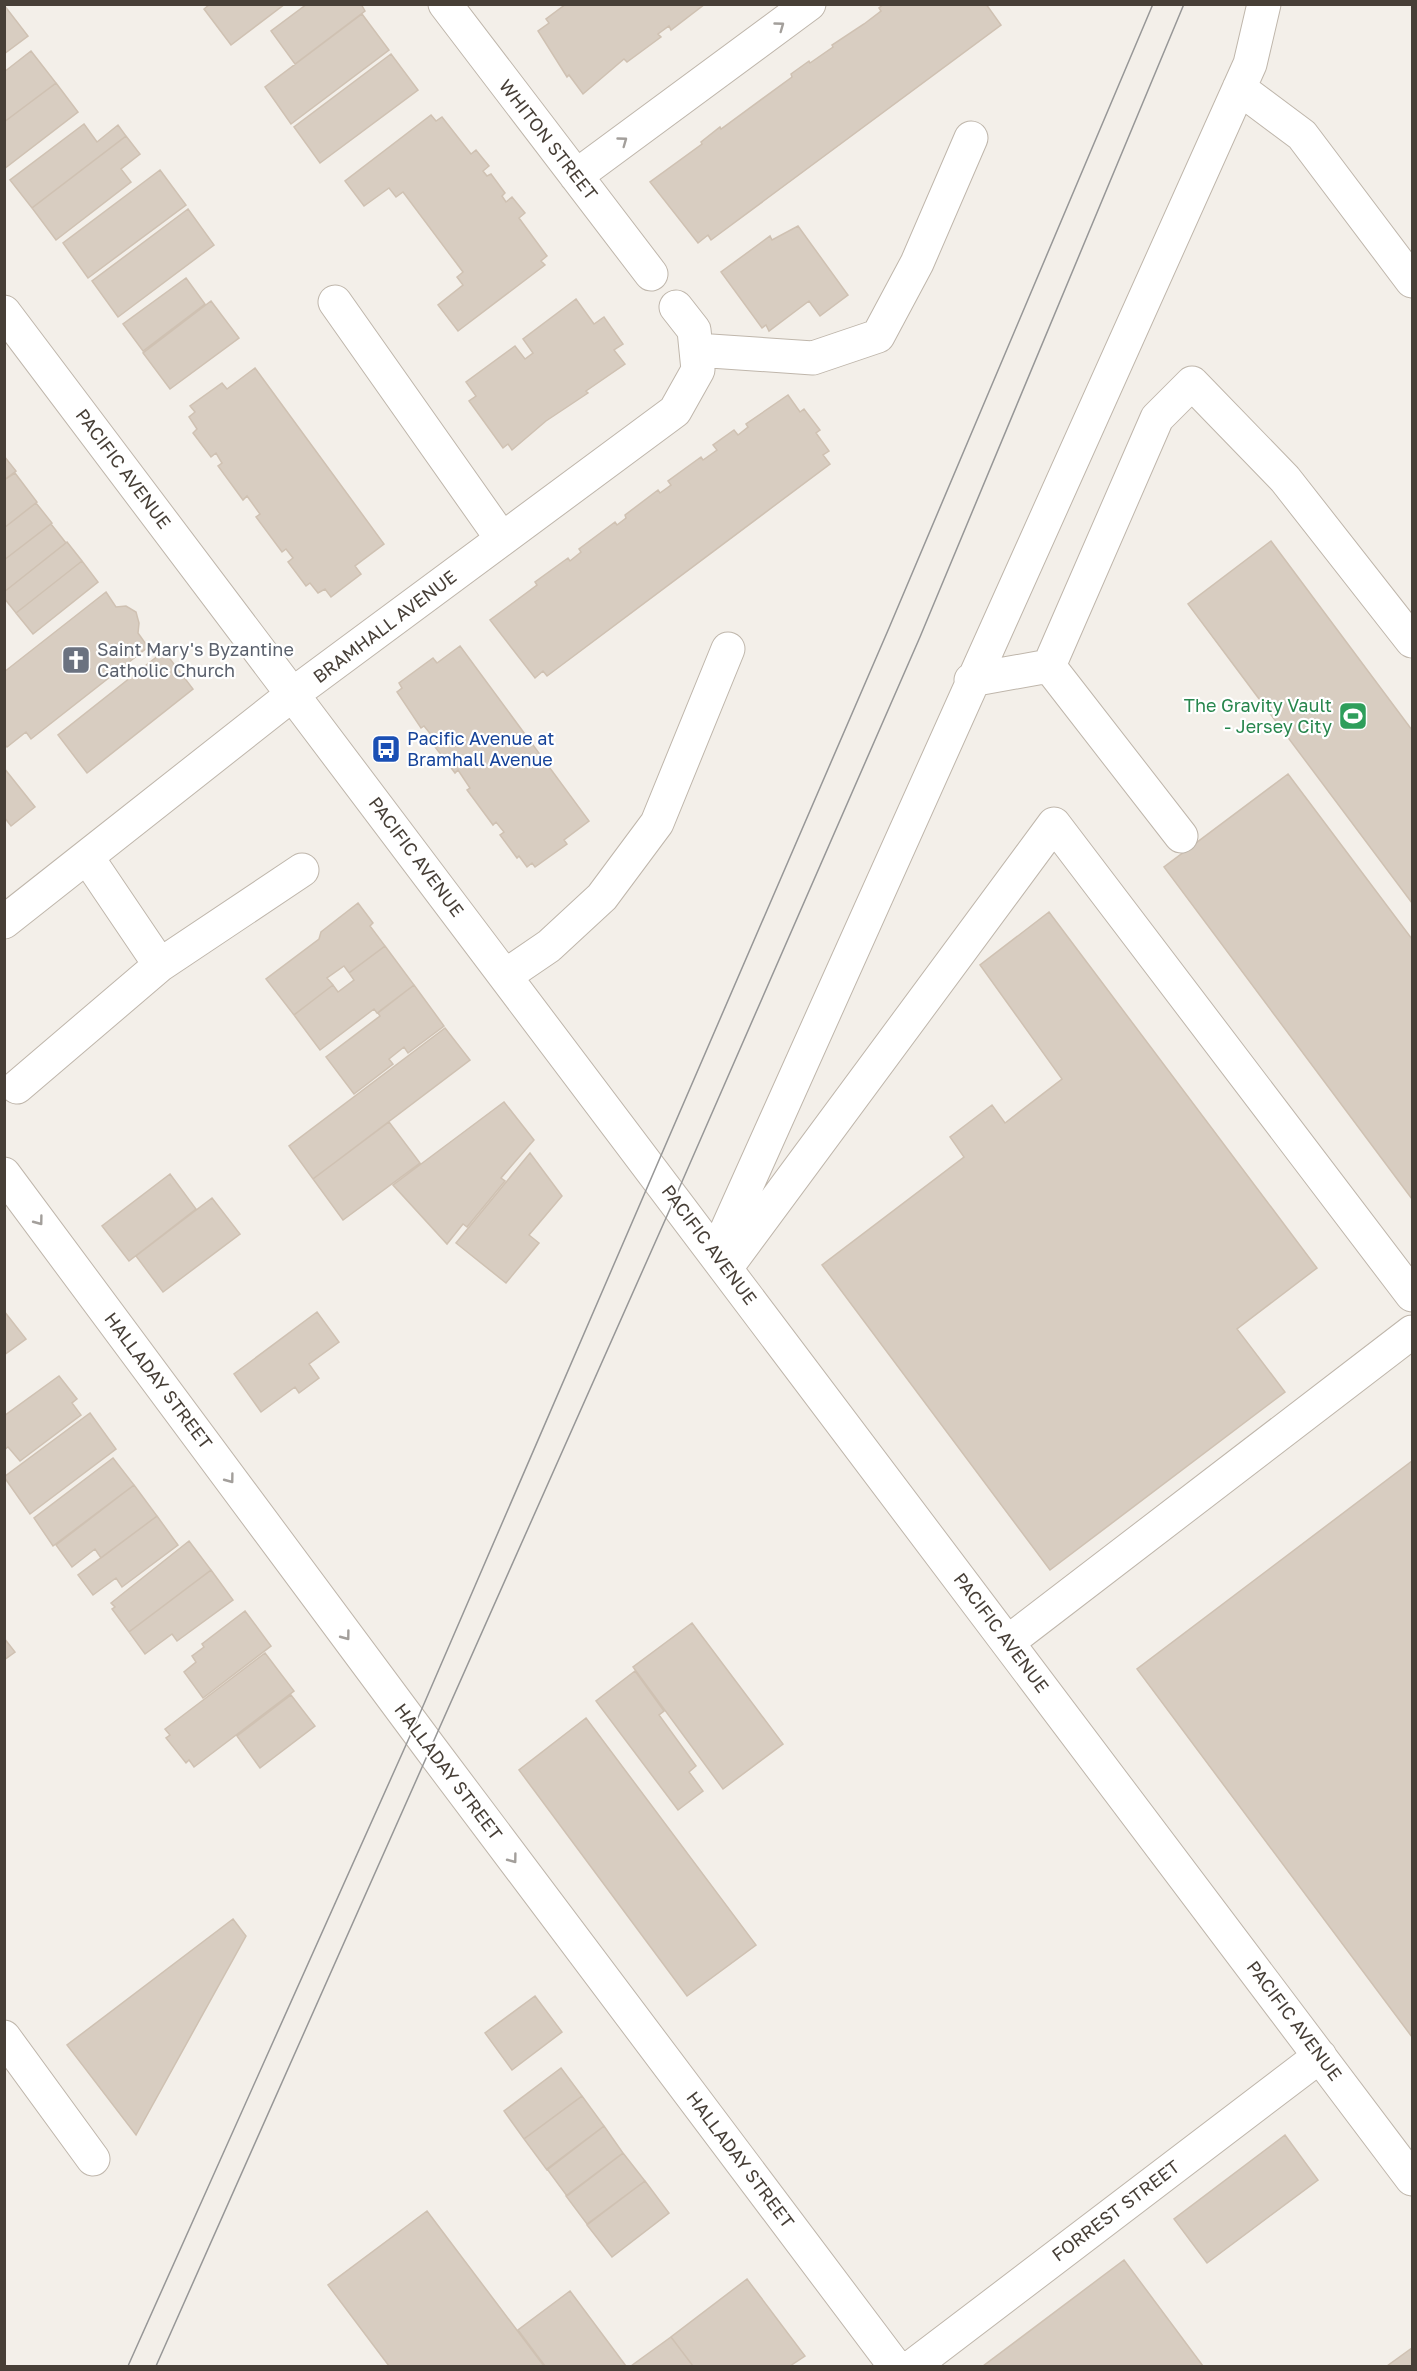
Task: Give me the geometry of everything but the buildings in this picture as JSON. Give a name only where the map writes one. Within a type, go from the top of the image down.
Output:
[{"type":"street","name":"WHITON STREET","points":[[446,4],[651,274]]},
{"type":"street","points":[[576,176],[809,4]]},
{"type":"street","points":[[721,1261],[971,680],[1250,64],[1264,4]]},
{"type":"street","points":[[1239,88],[1302,135],[1413,281]]},
{"type":"street","points":[[676,307],[694,330],[697,360],[813,358],[878,336],[917,263],[971,138]]},
{"type":"street","points":[[335,302],[502,539]]},
{"type":"street","name":"PACIFIC AVENUE","points":[[4,312],[1320,2056],[1408,2162]]},
{"type":"street","name":"BRAMHALL AVENUE","points":[[4,922],[293,694],[675,411],[697,360]]},
{"type":"street","points":[[1049,666],[1157,418],[1192,383],[1285,479],[1413,641]]},
{"type":"street","points":[[506,976],[549,946],[602,897],[657,823],[728,649]]},
{"type":"street","points":[[971,680],[1049,666]]},
{"type":"street","points":[[1049,666],[1181,836]]},
{"type":"street","points":[[721,1261],[1054,824],[1413,1295]]},
{"type":"street","points":[[87,857],[160,965]]},
{"type":"street","points":[[17,1087],[160,965],[302,870]]},
{"type":"street","name":"HALLADAY STREET","points":[[4,1174],[425,1742],[895,2367]]},
{"type":"street","points":[[1008,1642],[1413,1332]]},
{"type":"street","points":[[4,2037],[93,2159]]},
{"type":"street","name":"FORREST STREET","points":[[913,2367],[1320,2056]]},
{"type":"tram line","points":[[128,2366],[414,1727],[889,628],[1153,4]]},
{"type":"tram line","points":[[156,2366],[674,1200],[920,637],[1184,4]]},
{"type":"place","name":"Saint Mary's Byzantine Catholic Church","points":[[76,660]]},
{"type":"place","name":"The Gravity Vault - Jersey City","points":[[1353,716]]},
{"type":"place","name":"Pacific Avenue at Bramhall Avenue","points":[[386,749]]}]
